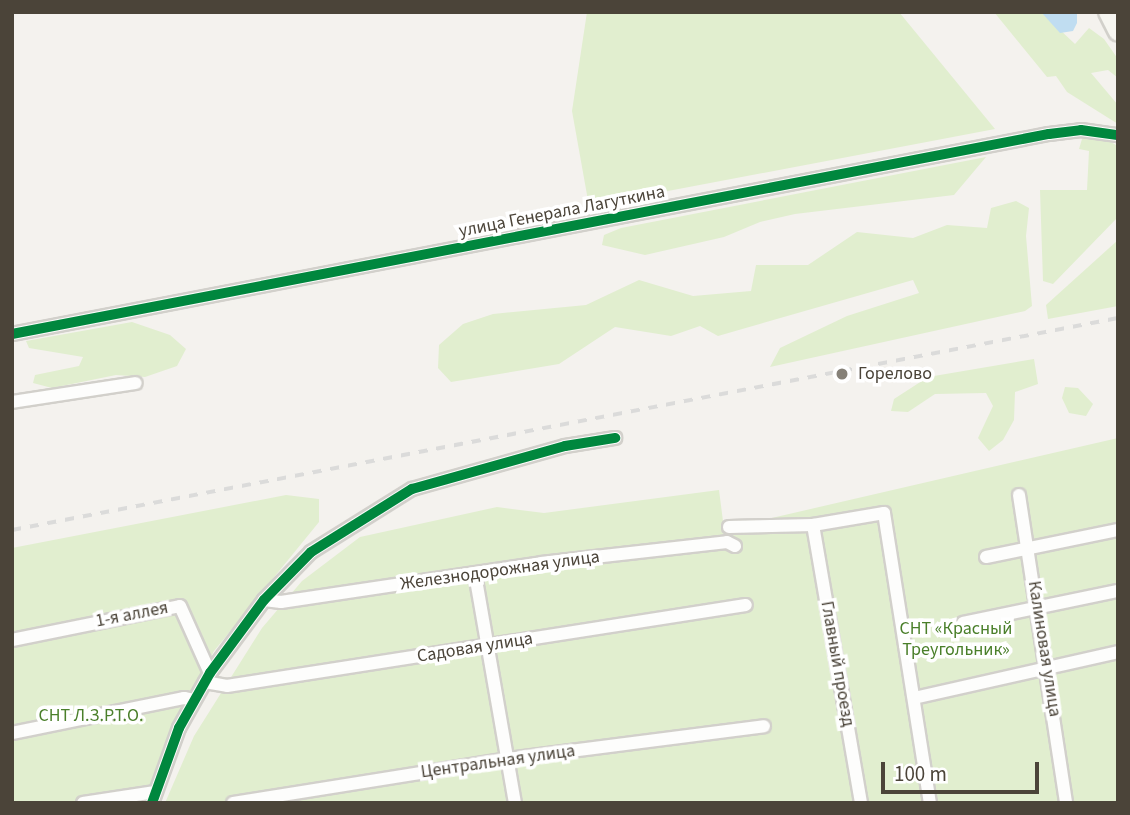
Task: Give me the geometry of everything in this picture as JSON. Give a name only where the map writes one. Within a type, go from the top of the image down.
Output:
[{"type":"main road","points":[[1108,12],[1118,32]]},
{"type":"street","name":"улица Генерала Лагуткина","points":[[12,334],[1049,134],[1081,130],[1118,135]]},
{"type":"street","points":[[12,402],[136,383]]},
{"type":"street","points":[[83,803],[154,798],[194,700],[207,677],[264,600],[311,552],[412,489],[565,446],[615,438]]},
{"type":"street","name":"Калиновая улица","points":[[1019,495],[1048,667],[1066,803]]},
{"type":"street","points":[[729,527],[813,525],[884,513],[930,803]]},
{"type":"street","name":"Главный проезд","points":[[813,525],[861,803]]},
{"type":"street","points":[[986,557],[1118,530]]},
{"type":"street","name":"Железнодорожная улица","points":[[264,600],[281,602],[727,542],[735,546]]},
{"type":"street","points":[[475,574],[515,803]]},
{"type":"street","points":[[963,623],[1118,591]]},
{"type":"street","name":"Садовая улица","points":[[207,677],[227,686],[746,605]]},
{"type":"street","name":"1-я аллея","points":[[12,640],[180,606],[207,677]]},
{"type":"street","points":[[914,698],[1118,652]]},
{"type":"street","points":[[12,733],[184,698],[194,700]]},
{"type":"street","name":"Центральная улица","points":[[233,803],[508,759],[764,726]]},
{"type":"green space","points":[[587,12],[899,12],[995,129],[589,206],[572,111]]},
{"type":"green space","points":[[994,12],[1041,12],[1075,44],[1089,28],[1104,39],[1118,59],[1118,78],[1108,70],[1091,73],[1118,105],[1118,124],[1067,92],[1056,76],[1047,77]]},
{"type":"green space","points":[[1082,139],[1107,140],[1118,146],[1118,217],[1053,284],[1043,281],[1040,190],[1087,190],[1089,151],[1079,149]]},
{"type":"green space","points":[[986,157],[954,195],[795,214],[760,222],[724,237],[645,255],[602,245],[604,235],[621,228]]},
{"type":"green space","points":[[1016,201],[1029,208],[1026,236],[1032,306],[1025,311],[770,367],[780,348],[847,316],[919,293],[913,280],[718,336],[700,326],[671,336],[615,327],[559,364],[451,382],[438,368],[439,345],[463,324],[493,314],[586,305],[639,280],[693,296],[751,291],[756,265],[808,265],[857,232],[913,238],[947,225],[987,228],[991,208]]},
{"type":"green space","points":[[1118,240],[1118,306],[1048,319],[1046,305]]},
{"type":"green space","points":[[132,322],[170,335],[186,349],[177,366],[145,377],[116,375],[52,388],[33,383],[35,375],[79,366],[83,357],[29,348],[26,341]]},
{"type":"green space","points":[[1034,359],[1038,384],[1015,392],[1014,420],[1003,440],[989,451],[978,438],[993,406],[986,393],[935,394],[908,412],[891,411],[894,399],[928,377]]},
{"type":"green space","points":[[1065,387],[1078,388],[1093,404],[1086,416],[1069,413],[1062,398]]},
{"type":"green space","name":"СНТ «Красный Треугольник»","points":[[1118,438],[1118,803],[165,803],[194,736],[262,628],[302,581],[360,537],[497,507],[544,513],[719,490],[724,529]]},
{"type":"green space","name":"СНТ Л.З.Р.Т.О.","points":[[286,495],[319,499],[319,522],[214,651],[165,743],[145,803],[12,803],[12,548]]},
{"type":"water","points":[[1041,12],[1077,12],[1077,23],[1073,31],[1060,33]]},
{"type":"railway","points":[[12,530],[1118,318]]},
{"type":"cycle path","points":[[12,334],[1049,134],[1081,130],[1118,135]]},
{"type":"cycle path","points":[[152,803],[179,728],[210,673],[264,600],[311,552],[412,489],[565,446],[615,438]]},
{"type":"place","name":"Горелово","points":[[842,374]]}]
